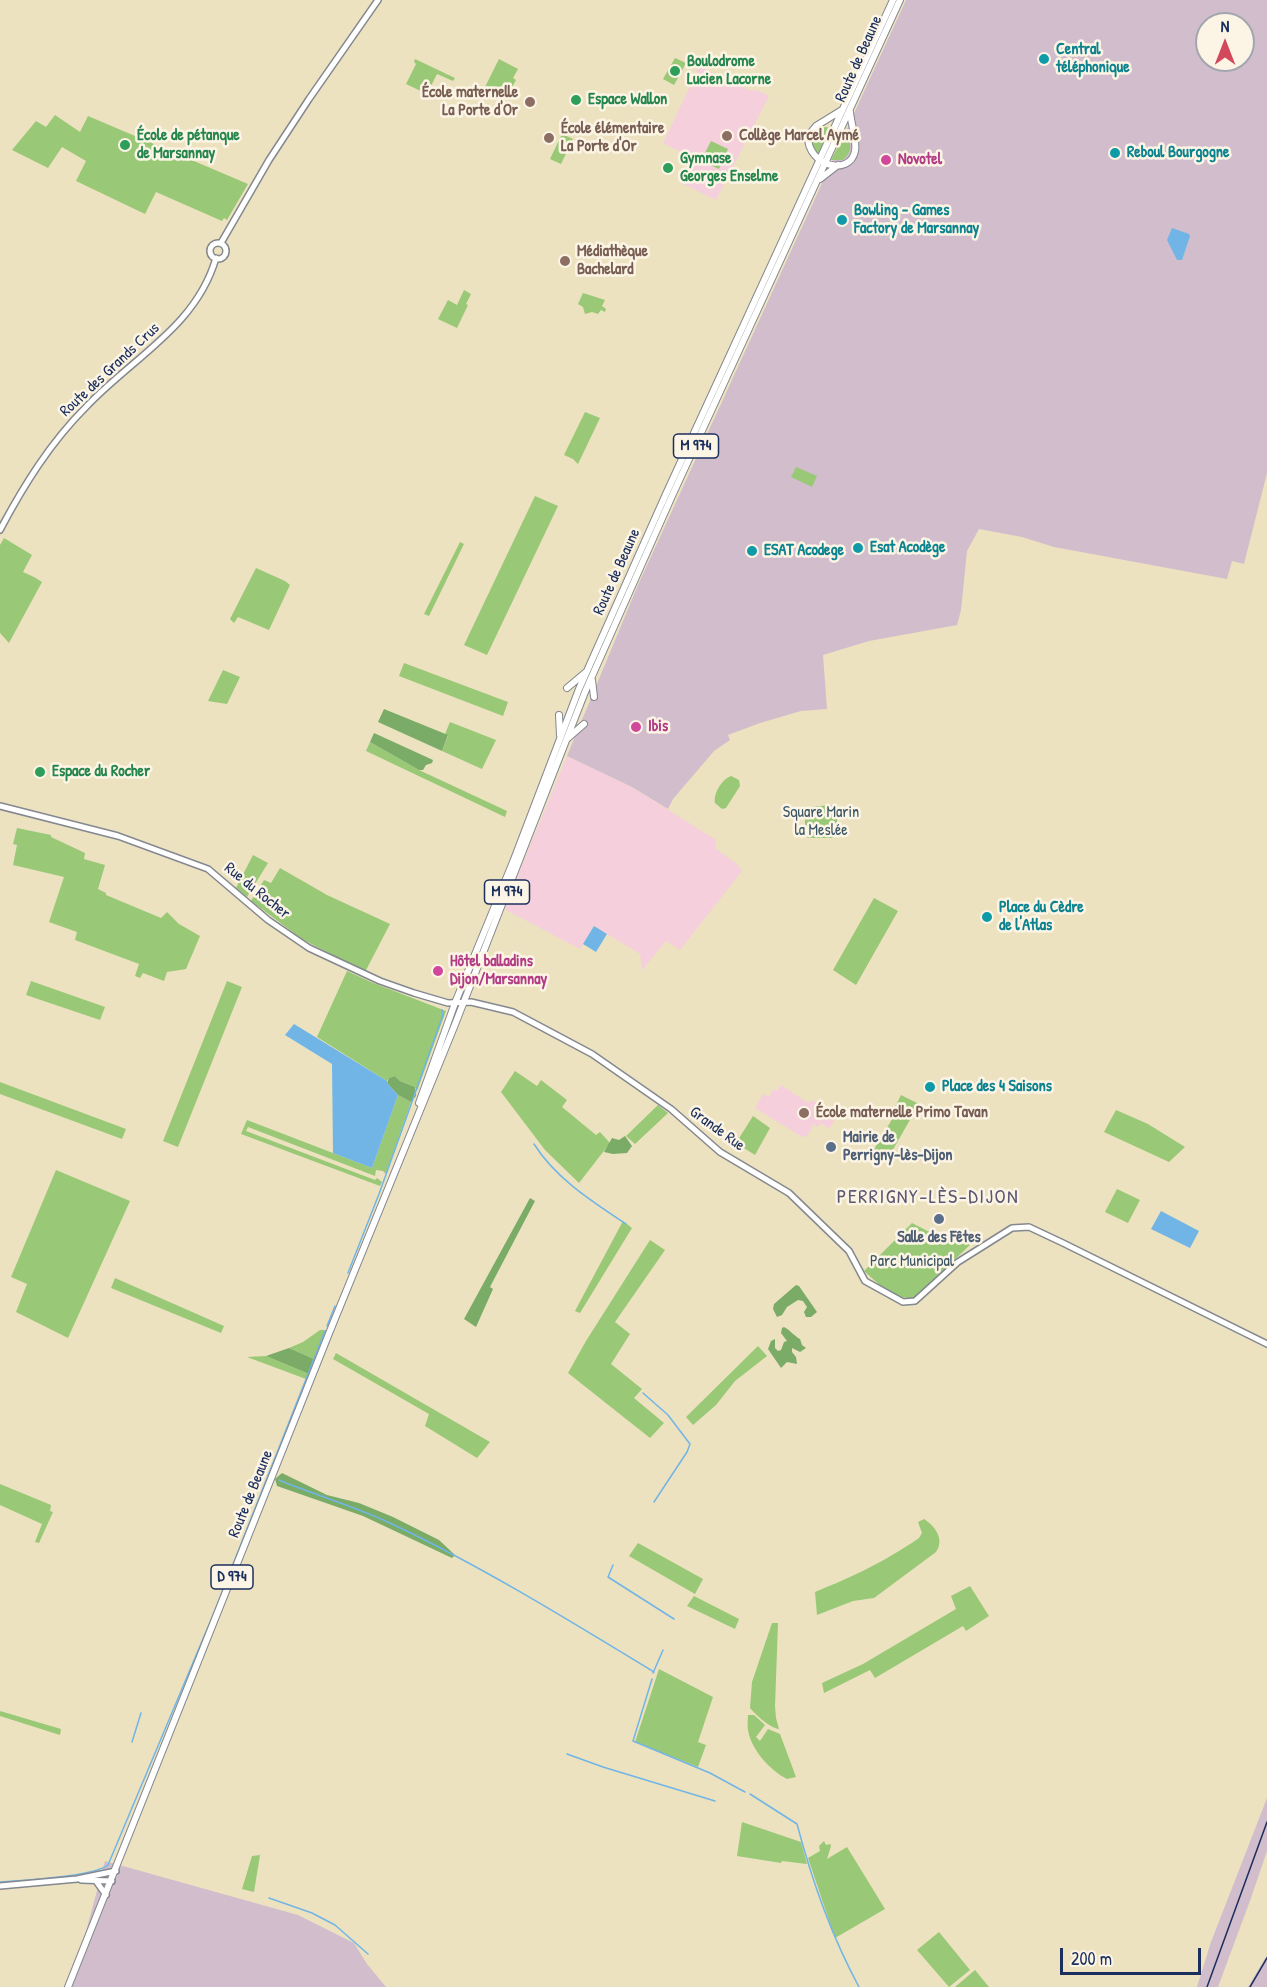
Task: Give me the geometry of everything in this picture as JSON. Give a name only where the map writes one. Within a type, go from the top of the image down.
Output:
[{"type":"main road","points":[[221,243],[269,160],[378,0]]},
{"type":"main road","name":"Route de Beaune","points":[[813,155],[809,148],[808,136],[816,126],[847,110],[893,0]]},
{"type":"main road","name":"Route de Beaune","points":[[463,1002],[588,669],[666,494],[900,0]]},
{"type":"main road","points":[[813,155],[815,179],[847,163],[853,157],[856,148],[847,110]]},
{"type":"main road","name":"Route de Beaune","points":[[822,124],[839,127],[854,140]]},
{"type":"main road","points":[[813,155],[823,162],[839,165]]},
{"type":"main road","name":"Route de Beaune","points":[[455,1003],[563,740],[815,179]]},
{"type":"main road","points":[[215,243],[221,243],[226,247],[226,252],[224,257],[216,258],[211,254],[211,247],[215,243]]},
{"type":"main road","name":"Route des Grands Crus","points":[[0,530],[25,484],[48,449],[100,393],[176,327],[203,291],[216,258]]},
{"type":"main road","points":[[567,688],[588,669]]},
{"type":"main road","points":[[591,678],[594,697]]},
{"type":"main road","points":[[559,715],[563,740],[584,724]]},
{"type":"main road","name":"Rue du Rocher","points":[[0,806],[118,836],[208,869],[268,920],[309,948],[380,981],[455,1003]]},
{"type":"main road","name":"M 974","points":[[406,1144],[463,1002]]},
{"type":"main road","name":"Grande Rue","points":[[455,1003],[486,1005],[517,1015],[592,1054],[612,1067],[671,1109],[720,1152],[789,1193],[849,1251],[865,1281],[903,1302],[919,1298],[963,1259],[1006,1230],[1023,1226],[1063,1243],[1267,1344]]},
{"type":"main road","name":"M 974","points":[[406,1144],[428,1073],[455,1003]]},
{"type":"main road","name":"Route de Beaune","points":[[68,1987],[406,1144]]},
{"type":"main road","points":[[0,1886],[77,1879],[116,1870]]},
{"type":"main road","points":[[77,1879],[112,1881]]},
{"type":"main road","points":[[96,1881],[106,1895]]},
{"type":"shaded area","points":[[906,0],[1267,0],[1267,473],[1244,564],[1232,561],[1227,579],[1054,547],[1022,537],[979,529],[967,551],[961,610],[957,625],[869,641],[823,655],[827,709],[801,711],[728,735],[730,740],[714,751],[673,799],[668,809],[632,787],[567,756],[638,585]]},
{"type":"shaded area","points":[[699,66],[749,90],[757,90],[769,96],[716,200],[679,182],[692,158],[663,143],[695,76],[703,80],[704,76],[696,72]]},
{"type":"shaded area","points":[[567,756],[632,787],[716,840],[715,848],[737,864],[742,871],[680,950],[666,941],[642,970],[640,954],[594,926],[580,949],[504,909]]},
{"type":"shaded area","points":[[781,1085],[808,1103],[811,1100],[838,1114],[829,1129],[821,1123],[818,1127],[814,1124],[807,1136],[802,1137],[755,1108],[763,1094],[769,1097],[773,1089],[777,1091]]},
{"type":"shaded area","points":[[1267,1798],[1267,1851],[1251,1898],[1218,1987],[1197,1987],[1211,1942]]},
{"type":"shaded area","points":[[105,1861],[298,1915],[354,1943],[367,1964],[386,1987],[71,1987]]},
{"type":"shaded area","points":[[1267,1955],[1267,1987],[1248,1987]]},
{"type":"green space","name":"Boulodrome Lucien Lacorne","points":[[675,58],[686,63],[674,85],[663,79]]},
{"type":"green space","points":[[415,59],[455,78],[453,81],[437,74],[427,94],[406,84],[416,64]]},
{"type":"green space","points":[[499,59],[518,69],[513,78],[516,80],[504,96],[485,87]]},
{"type":"green space","points":[[55,115],[80,132],[88,116],[248,184],[227,220],[224,218],[222,221],[156,192],[145,214],[76,181],[86,161],[62,147],[48,168],[12,150],[36,121],[46,127]]},
{"type":"green space","points":[[826,127],[831,128],[819,156],[813,147],[812,138],[816,132]]},
{"type":"green space","points":[[562,134],[573,139],[561,164],[550,159]]},
{"type":"green space","points":[[844,135],[850,144],[848,154],[843,160],[831,160]]},
{"type":"green space","points":[[711,141],[728,149],[719,169],[701,161]]},
{"type":"green space","points":[[464,290],[471,294],[457,328],[438,319],[448,300],[457,305]]},
{"type":"green space","points":[[583,293],[605,300],[602,306],[606,309],[605,312],[601,310],[598,314],[592,312],[585,314],[583,307],[578,304]]},
{"type":"green space","points":[[585,412],[600,418],[578,464],[564,455]]},
{"type":"green space","points":[[796,467],[817,476],[812,487],[791,477]]},
{"type":"green space","points":[[535,496],[558,506],[487,655],[464,645]]},
{"type":"green space","points":[[4,538],[32,555],[23,572],[42,582],[9,643],[0,633],[0,545]]},
{"type":"green space","points":[[460,542],[464,544],[429,616],[424,614]]},
{"type":"green space","points":[[256,568],[290,585],[269,630],[238,617],[234,623],[230,619]]},
{"type":"green space","points":[[404,663],[508,702],[503,716],[399,676]]},
{"type":"green space","points":[[223,670],[240,677],[227,704],[208,701]]},
{"type":"green space","points":[[384,709],[448,735],[442,751],[378,722]]},
{"type":"green space","points":[[450,722],[496,740],[482,769],[442,751]]},
{"type":"green space","points":[[374,733],[433,760],[432,763],[426,765],[423,770],[419,770],[370,742]]},
{"type":"green space","points":[[370,742],[419,770],[507,811],[505,817],[366,751]]},
{"type":"green space","points":[[731,776],[739,780],[740,786],[726,808],[722,809],[715,803],[715,795],[721,783]]},
{"type":"green space","name":"Square Marin la Meslée","points":[[832,805],[837,809],[837,835],[833,838],[808,838],[805,834],[805,809]]},
{"type":"green space","points":[[17,828],[51,835],[85,853],[84,859],[105,865],[98,889],[106,895],[161,918],[167,912],[179,924],[200,936],[186,969],[167,972],[164,981],[143,973],[140,978],[135,976],[139,964],[75,940],[77,932],[49,922],[64,877],[13,865],[17,845],[13,844]]},
{"type":"green space","points":[[253,855],[268,863],[247,897],[236,888]]},
{"type":"green space","points":[[280,868],[327,895],[390,924],[365,972],[302,939],[251,901],[264,880],[271,883]]},
{"type":"green space","points":[[874,898],[898,911],[856,985],[833,970]]},
{"type":"green space","points":[[347,971],[446,1011],[417,1091],[415,1087],[400,1081],[395,1076],[387,1081],[317,1037]]},
{"type":"green space","points":[[31,981],[105,1007],[100,1020],[26,995]]},
{"type":"green space","points":[[227,981],[242,987],[178,1147],[163,1141]]},
{"type":"green space","points":[[515,1071],[537,1086],[541,1080],[567,1100],[562,1107],[596,1135],[600,1132],[610,1143],[579,1183],[545,1150],[501,1092]]},
{"type":"green space","points":[[395,1076],[400,1081],[415,1087],[416,1096],[411,1102],[398,1095],[387,1083],[389,1078]]},
{"type":"green space","points":[[0,1082],[126,1129],[122,1139],[0,1094]]},
{"type":"green space","points":[[398,1095],[411,1102],[386,1174],[376,1170],[375,1176],[248,1127],[246,1131],[375,1180],[377,1178],[382,1182],[380,1186],[241,1134],[247,1120],[372,1168]]},
{"type":"green space","points":[[901,1095],[919,1104],[887,1160],[873,1151],[894,1116],[891,1115]]},
{"type":"green space","points":[[658,1105],[668,1113],[635,1144],[626,1136]]},
{"type":"green space","points":[[1116,1110],[1148,1124],[1185,1147],[1169,1162],[1104,1132]]},
{"type":"green space","points":[[753,1116],[770,1128],[755,1155],[736,1143]]},
{"type":"green space","points":[[625,1136],[632,1146],[627,1153],[604,1152],[612,1138],[619,1140]]},
{"type":"green space","points":[[56,1170],[130,1201],[68,1338],[16,1312],[27,1284],[11,1277]]},
{"type":"green space","points":[[1117,1189],[1140,1200],[1128,1223],[1105,1212]]},
{"type":"green space","points":[[530,1198],[535,1201],[490,1287],[493,1289],[476,1327],[464,1319]]},
{"type":"green space","points":[[623,1221],[632,1228],[580,1313],[575,1311]]},
{"type":"green space","name":"Parc Municipal","points":[[912,1223],[945,1240],[950,1234],[970,1245],[914,1298],[906,1298],[880,1286],[864,1271]]},
{"type":"green space","points":[[650,1240],[665,1250],[615,1322],[630,1334],[611,1364],[642,1389],[634,1398],[664,1423],[650,1438],[568,1373]]},
{"type":"green space","points":[[115,1278],[224,1326],[221,1333],[111,1288]]},
{"type":"green space","points":[[796,1285],[817,1312],[811,1317],[806,1317],[804,1312],[807,1307],[803,1301],[798,1300],[777,1317],[773,1309],[774,1304]]},
{"type":"green space","points":[[784,1327],[800,1339],[806,1348],[800,1352],[792,1348],[797,1364],[787,1362],[781,1368],[768,1349],[771,1341],[775,1339],[775,1348],[778,1351],[781,1350],[784,1342],[787,1341],[781,1333]]},
{"type":"green space","points":[[320,1330],[326,1330],[314,1359],[289,1348],[303,1342]]},
{"type":"green space","points":[[758,1346],[767,1356],[735,1381],[716,1405],[693,1425],[686,1417]]},
{"type":"green space","points":[[289,1348],[314,1359],[309,1374],[266,1356]]},
{"type":"green space","points":[[336,1353],[490,1442],[477,1458],[425,1426],[429,1414],[333,1359]]},
{"type":"green space","points":[[266,1356],[309,1374],[306,1379],[247,1357]]},
{"type":"green space","points":[[282,1473],[327,1495],[359,1503],[393,1517],[439,1540],[455,1555],[452,1558],[363,1516],[277,1486],[275,1479]]},
{"type":"green space","points":[[0,1484],[51,1505],[50,1511],[53,1512],[39,1543],[35,1542],[42,1524],[0,1505]]},
{"type":"green space","points":[[924,1519],[938,1533],[939,1547],[936,1552],[874,1598],[853,1601],[817,1615],[815,1592],[868,1568],[919,1538],[922,1533],[918,1522]]},
{"type":"green space","points":[[638,1543],[703,1579],[695,1594],[629,1556]]},
{"type":"green space","points":[[970,1586],[989,1616],[966,1631],[963,1626],[875,1678],[870,1670],[824,1693],[822,1683],[863,1664],[956,1609],[951,1596]]},
{"type":"green space","points":[[694,1596],[739,1619],[735,1629],[687,1606]]},
{"type":"green space","points":[[772,1623],[778,1623],[775,1706],[779,1729],[767,1724],[750,1708],[752,1682]]},
{"type":"green space","points":[[659,1669],[713,1697],[698,1742],[706,1745],[698,1767],[635,1742]]},
{"type":"green space","points":[[0,1711],[61,1729],[60,1735],[0,1716]]},
{"type":"green space","points":[[748,1715],[754,1715],[765,1725],[756,1737],[760,1741],[768,1729],[780,1734],[796,1777],[787,1779],[775,1771],[757,1752],[750,1738]]},
{"type":"green space","points":[[742,1822],[801,1842],[807,1864],[782,1861],[781,1863],[737,1856]]},
{"type":"green space","points":[[824,1841],[826,1845],[831,1846],[827,1859],[847,1847],[885,1909],[835,1938],[808,1858],[820,1851],[819,1846]]},
{"type":"green space","points":[[260,1855],[254,1892],[242,1889],[252,1856]]},
{"type":"green space","points":[[939,1932],[970,1970],[949,1987],[917,1950]]},
{"type":"green space","points":[[975,1970],[989,1987],[955,1987]]},
{"type":"water","points":[[1172,228],[1190,236],[1182,260],[1177,260],[1167,240]]},
{"type":"water","points":[[594,926],[607,934],[596,952],[583,944]]},
{"type":"water","points":[[294,1024],[387,1081],[398,1095],[372,1168],[333,1153],[332,1064],[285,1035]]},
{"type":"water","points":[[1161,1211],[1199,1231],[1190,1248],[1151,1229]]},
{"type":"waterway","points":[[348,1273],[443,1015],[442,1010]]},
{"type":"waterway","points":[[534,1144],[564,1179],[626,1224]]},
{"type":"waterway","points":[[327,1326],[335,1306]]},
{"type":"waterway","points":[[0,1882],[73,1875],[108,1865],[213,1615],[325,1331]]},
{"type":"waterway","points":[[643,1393],[668,1415],[690,1444],[654,1502]]},
{"type":"waterway","points":[[279,1480],[376,1517],[424,1540],[524,1594],[654,1672]]},
{"type":"waterway","points":[[613,1565],[608,1577],[674,1619]]},
{"type":"waterway","points":[[653,1673],[663,1650]]},
{"type":"waterway","points":[[652,1679],[633,1741],[710,1773],[745,1792]]},
{"type":"waterway","points":[[132,1742],[141,1713]]},
{"type":"waterway","points":[[567,1754],[715,1801]]},
{"type":"waterway","points":[[750,1794],[797,1824],[823,1907],[859,1987]]},
{"type":"waterway","points":[[269,1898],[312,1913],[335,1925],[368,1954]]},
{"type":"railway","points":[[1207,1987],[1267,1822]]},
{"type":"railway","points":[[1250,1987],[1267,1958]]},
{"type":"place","name":"Central téléphonique","points":[[1044,59]]},
{"type":"place","name":"Boulodrome Lucien Lacorne","points":[[675,71]]},
{"type":"place","name":"Espace Wallon","points":[[576,100]]},
{"type":"place","name":"École maternelle La Porte d'Or","points":[[530,102]]},
{"type":"place","name":"Collège Marcel Aymé","points":[[727,136]]},
{"type":"place","name":"École élémentaire La Porte d'Or","points":[[549,138]]},
{"type":"place","name":"École de pétanque de Marsannay","points":[[125,145]]},
{"type":"place","name":"Reboul Bourgogne","points":[[1115,153]]},
{"type":"place","name":"Novotel","points":[[886,160]]},
{"type":"place","name":"Gymnase Georges Enselme","points":[[668,168]]},
{"type":"place","name":"Bowling - Games Factory de Marsannay","points":[[842,220]]},
{"type":"place","name":"Médiathèque Bachelard","points":[[565,261]]},
{"type":"place","name":"Esat Acodège","points":[[858,548]]},
{"type":"place","name":"ESAT Acodege","points":[[752,551]]},
{"type":"place","name":"Ibis","points":[[636,727]]},
{"type":"place","name":"Espace du Rocher","points":[[40,772]]},
{"type":"place","name":"Place du Cèdre de l'Atlas","points":[[987,917]]},
{"type":"place","name":"Hôtel balladins Dijon/Marsannay","points":[[438,971]]},
{"type":"place","name":"Place des 4 Saisons","points":[[930,1087]]},
{"type":"place","name":"École maternelle Primo Tavan","points":[[804,1113]]},
{"type":"place","name":"Mairie de Perrigny-lès-Dijon","points":[[831,1147]]},
{"type":"place","name":"Salle des Fêtes","points":[[939,1219]]},
{"type":"district","name":"PERRIGNY-LÈS-DIJON","points":[[928,1198]]}]
